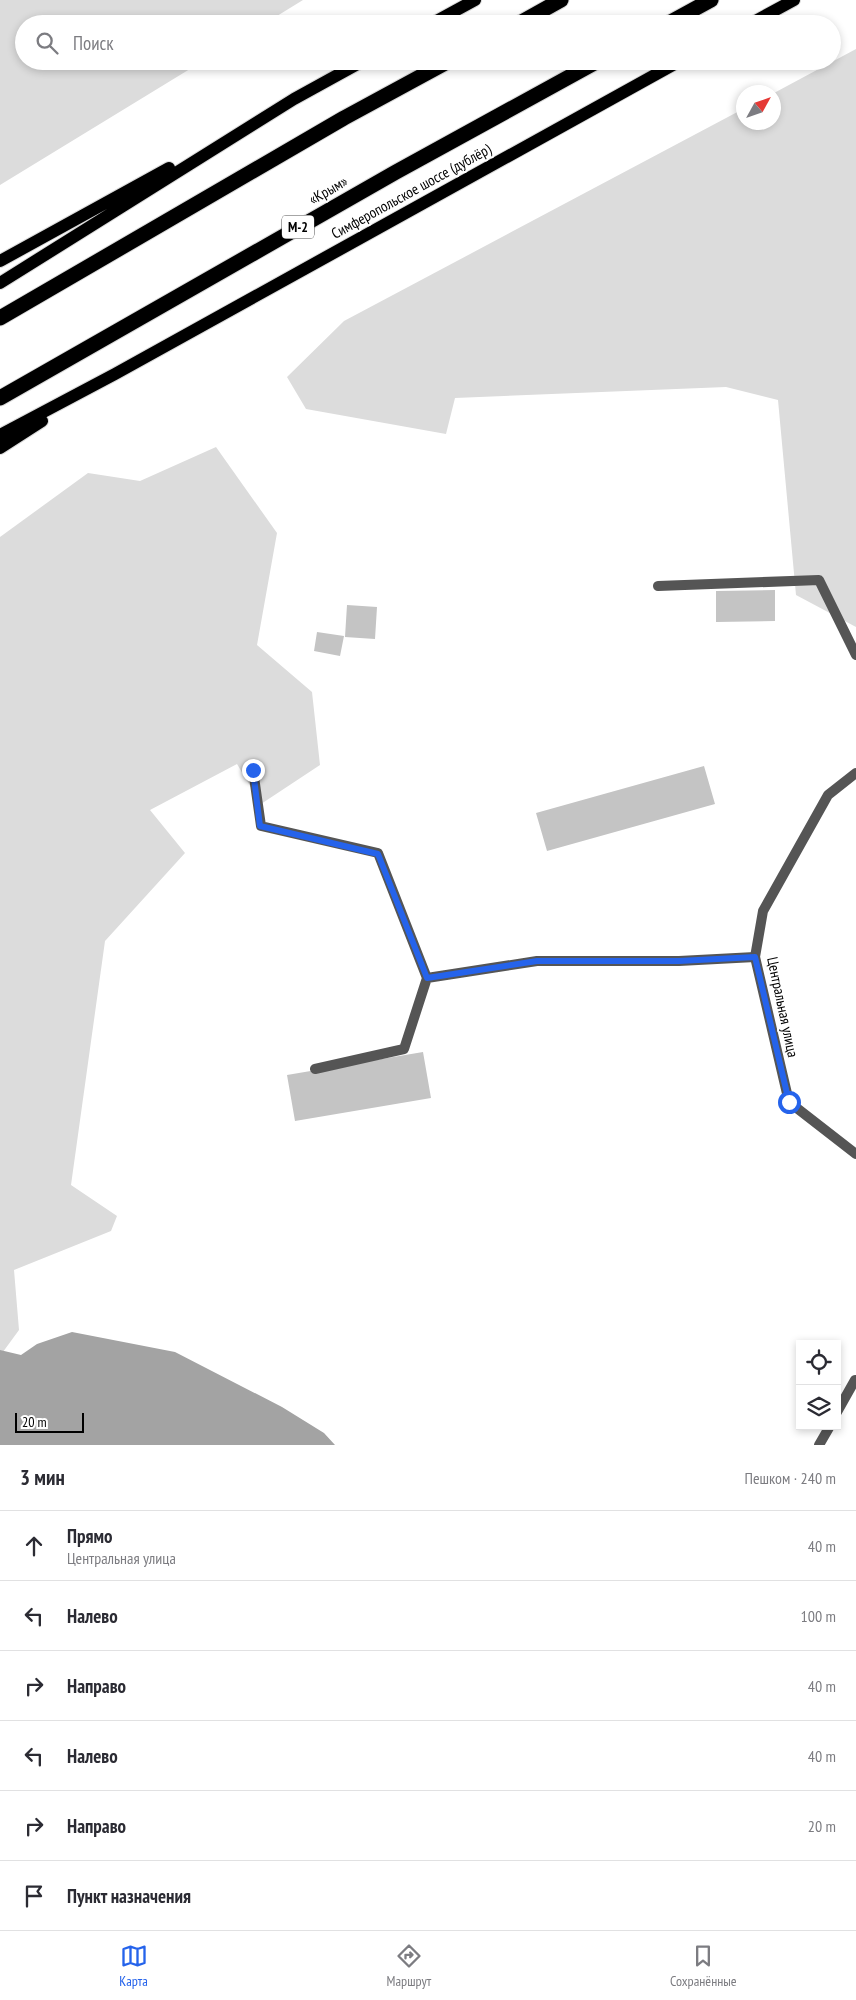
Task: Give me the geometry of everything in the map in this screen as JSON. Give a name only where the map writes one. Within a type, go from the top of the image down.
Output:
[{"type":"highway","points":[[534,15],[561,0]]},
{"type":"highway","points":[[683,15],[710,0]]},
{"type":"highway","points":[[0,318],[344,118],[432,70]]},
{"type":"highway","name":"«Крым»","points":[[0,398],[396,172],[582,70]]},
{"type":"main road","points":[[448,15],[475,0]]},
{"type":"main road","points":[[766,15],[794,0]]},
{"type":"main road","points":[[0,262],[346,70]]},
{"type":"main road","name":"Симферопольское шоссе (дублёр)","points":[[0,435],[115,374],[664,70]]},
{"type":"main road","points":[[0,283],[294,99]]},
{"type":"main road","points":[[0,448],[115,374]]},
{"type":"street","points":[[658,586],[819,580],[856,656]]},
{"type":"street","points":[[253,770],[260,826],[378,854],[427,978],[404,1049],[315,1068]]},
{"type":"street","name":"Центральная улица","points":[[856,773],[828,795],[763,911],[755,957],[789,1102],[856,1154]]},
{"type":"street","points":[[427,978],[537,961],[679,961],[755,957]]},
{"type":"street","points":[[841,1405],[856,1380]]},
{"type":"street","points":[[820,1445],[828,1430]]},
{"type":"shaded area","points":[[0,0],[303,0],[279,15],[15,15],[15,70],[188,70],[0,185]]},
{"type":"shaded area","points":[[856,49],[856,627],[796,595],[778,400],[726,387],[455,398],[446,434],[306,409],[287,377],[344,321],[736,113],[736,130],[781,130],[781,89],[817,70],[841,70],[841,57]]},
{"type":"shaded area","points":[[216,447],[277,533],[257,645],[312,692],[320,765],[261,804],[237,764],[150,810],[185,853],[105,941],[71,1185],[117,1216],[111,1231],[14,1270],[19,1330],[0,1356],[0,537],[88,473],[140,481]]},
{"type":"shaded area","points":[[72,1332],[175,1352],[282,1407],[324,1433],[335,1445],[0,1445],[0,1350],[21,1355],[37,1344]]},
{"type":"building","points":[[775,590],[775,621],[716,622],[716,591]]},
{"type":"building","points":[[347,605],[377,607],[375,639],[345,637]]},
{"type":"building","points":[[317,632],[344,636],[340,656],[314,651]]},
{"type":"building","points":[[704,766],[715,804],[547,851],[536,813]]},
{"type":"building","points":[[423,1052],[431,1098],[295,1121],[287,1075]]},
{"type":"route","points":[[253,770],[260,826],[378,854],[427,978],[537,961],[679,961],[755,957],[789,1102]]}]
